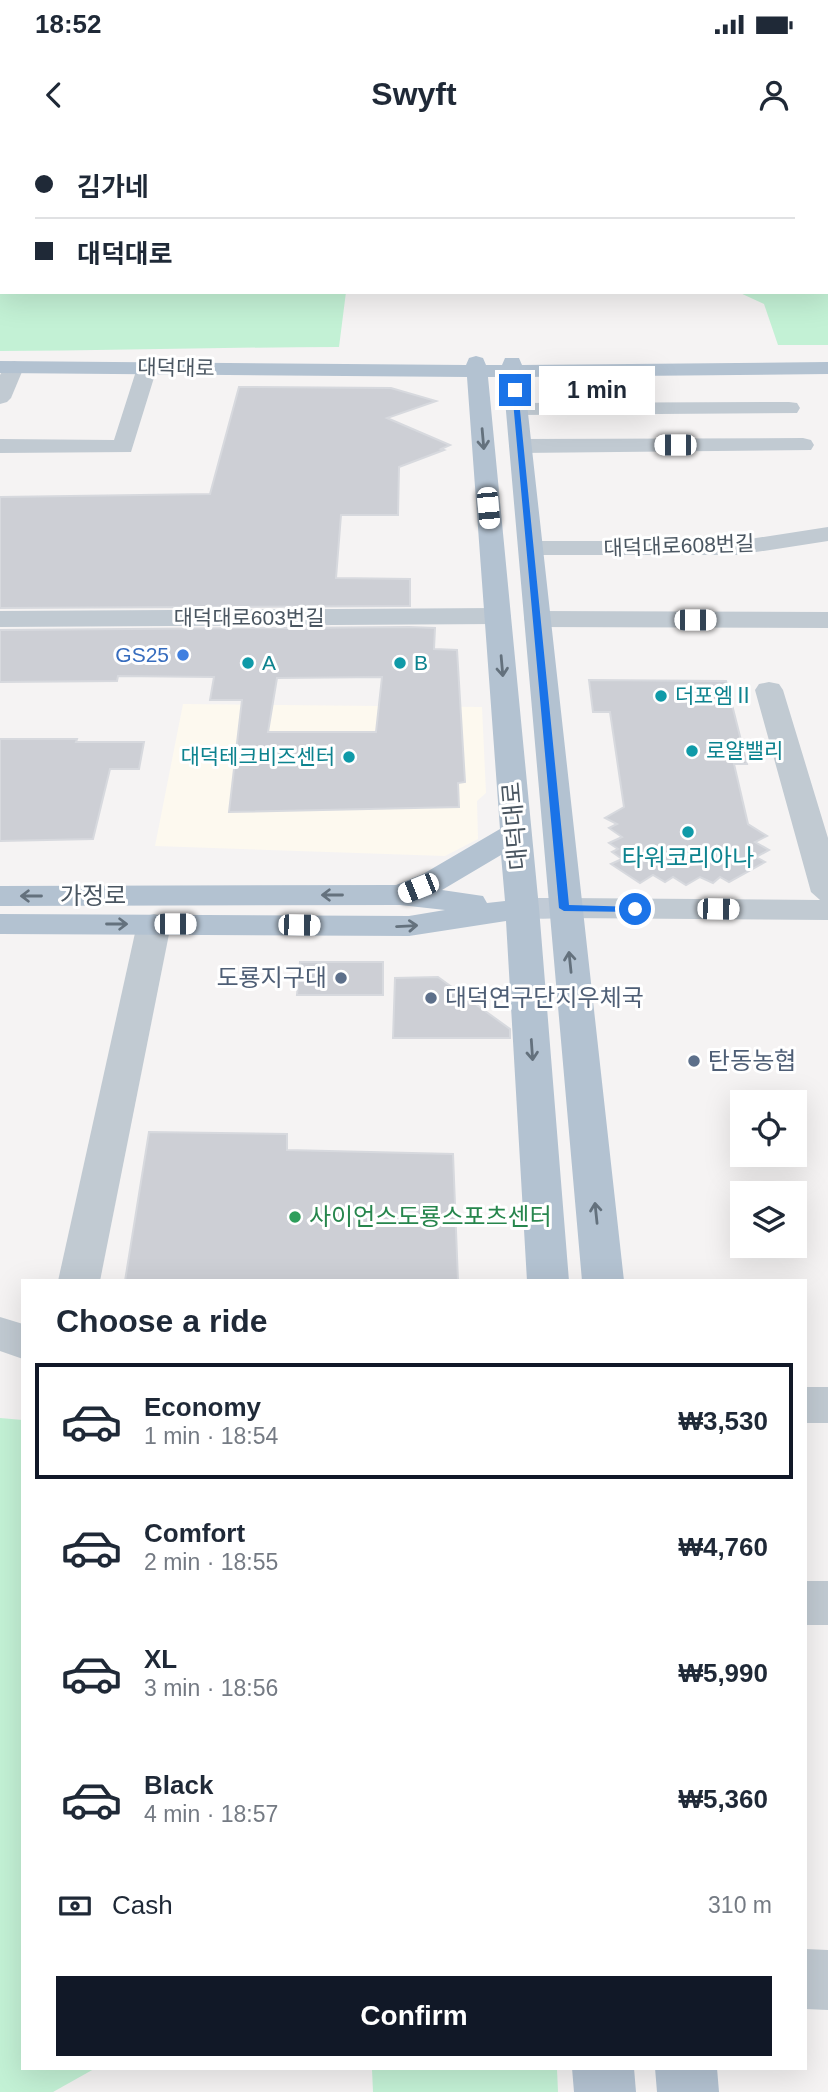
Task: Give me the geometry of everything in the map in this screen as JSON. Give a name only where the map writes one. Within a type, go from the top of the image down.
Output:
[{"type":"main road","points":[[513,367],[828,360]]},
{"type":"main road","name":"대덕대로","points":[[5,364],[147,368],[477,366]]},
{"type":"main road","name":"대덕대로","points":[[5,364],[513,367],[564,908],[603,1279]]},
{"type":"main road","name":"대덕대로","points":[[477,366],[522,908],[548,1279]]},
{"type":"main road","points":[[513,367],[828,368]]},
{"type":"main road","points":[[400,895],[435,881],[516,833]]},
{"type":"main road","name":"가정로","points":[[0,896],[400,895],[522,908],[564,908]]},
{"type":"main road","name":"가정로","points":[[0,924],[409,926],[522,908]]},
{"type":"main road","points":[[603,2070],[605,2092]]},
{"type":"main road","points":[[686,2070],[688,2092]]},
{"type":"street","points":[[0,398],[5,364]]},
{"type":"street","points":[[0,446],[123,447],[147,368]]},
{"type":"street","points":[[517,409],[789,408]]},
{"type":"street","points":[[520,446],[803,444]]},
{"type":"street","name":"대덕대로608번길","points":[[530,548],[737,548],[828,534]]},
{"type":"street","name":"대덕대로603번길","points":[[0,619],[498,616]]},
{"type":"street","points":[[537,620],[828,620]]},
{"type":"street","points":[[769,690],[828,892]]},
{"type":"street","points":[[564,908],[828,910]]},
{"type":"street","name":"가정로","points":[[79,1279],[154,924]]},
{"type":"street","points":[[0,1334],[21,1341]]},
{"type":"street","points":[[807,1405],[828,1405]]},
{"type":"street","points":[[807,1603],[828,1603]]},
{"type":"street","points":[[807,1979],[828,1980]]},
{"type":"shaded area","points":[[183,704],[482,707],[486,793],[477,801],[478,839],[445,856],[155,846]]},
{"type":"green space","points":[[0,294],[346,294],[339,347],[0,351]]},
{"type":"green space","points":[[742,294],[828,294],[828,345],[778,345],[764,304]]},
{"type":"green space","points":[[0,1418],[21,1420],[21,2070],[92,2070],[53,2092],[0,2092]]},
{"type":"green space","points":[[372,2070],[557,2070],[558,2092],[373,2092]]},
{"type":"building","points":[[239,387],[391,388],[436,401],[387,418],[450,445],[441,449],[444,450],[399,467],[398,515],[341,515],[336,578],[410,579],[410,606],[0,608],[0,497],[210,494]]},
{"type":"building","points":[[435,628],[434,649],[457,650],[465,782],[458,783],[459,807],[229,812],[242,700],[210,700],[214,677],[118,676],[117,681],[0,682],[0,630]],"holes":[[[382,677],[376,732],[268,732],[277,678]]]},
{"type":"building","points":[[589,680],[726,681],[747,764],[734,764],[748,824],[767,836],[755,842],[769,850],[756,857],[765,862],[729,882],[720,877],[713,883],[700,877],[686,885],[673,877],[665,882],[653,875],[640,883],[611,864],[622,859],[612,852],[618,849],[609,843],[622,837],[609,828],[617,824],[605,818],[624,807],[610,712],[593,712]]},
{"type":"building","points":[[0,739],[144,742],[139,769],[110,769],[93,839],[0,841]]},
{"type":"building","name":"도룡지구대","points":[[300,962],[383,962],[383,995],[297,995]]},
{"type":"building","name":"대덕연구단지우체국","points":[[438,977],[510,1029],[510,1038],[393,1038],[395,978]]},
{"type":"building","name":"사이언스도룡스포츠센터","points":[[149,1132],[287,1134],[287,1150],[453,1154],[458,1279],[125,1279]]},
{"type":"place","name":"GS25","points":[[183,655]]},
{"type":"place","name":"A","points":[[248,663]]},
{"type":"place","name":"B","points":[[400,663]]},
{"type":"place","name":"더포엠Ⅱ","points":[[661,696]]},
{"type":"place","name":"로얄밸리","points":[[692,751]]},
{"type":"place","name":"대덕테크비즈센터","points":[[349,757]]},
{"type":"place","name":"타워코리아나","points":[[688,832]]},
{"type":"place","name":"도룡지구대","points":[[341,978]]},
{"type":"place","name":"대덕연구단지우체국","points":[[431,998]]},
{"type":"place","name":"탄동농협","points":[[694,1061]]},
{"type":"place","name":"사이언스도룡스포츠센터","points":[[295,1217]]},
{"type":"route","points":[[515,390],[564,908],[635,909]]}]
